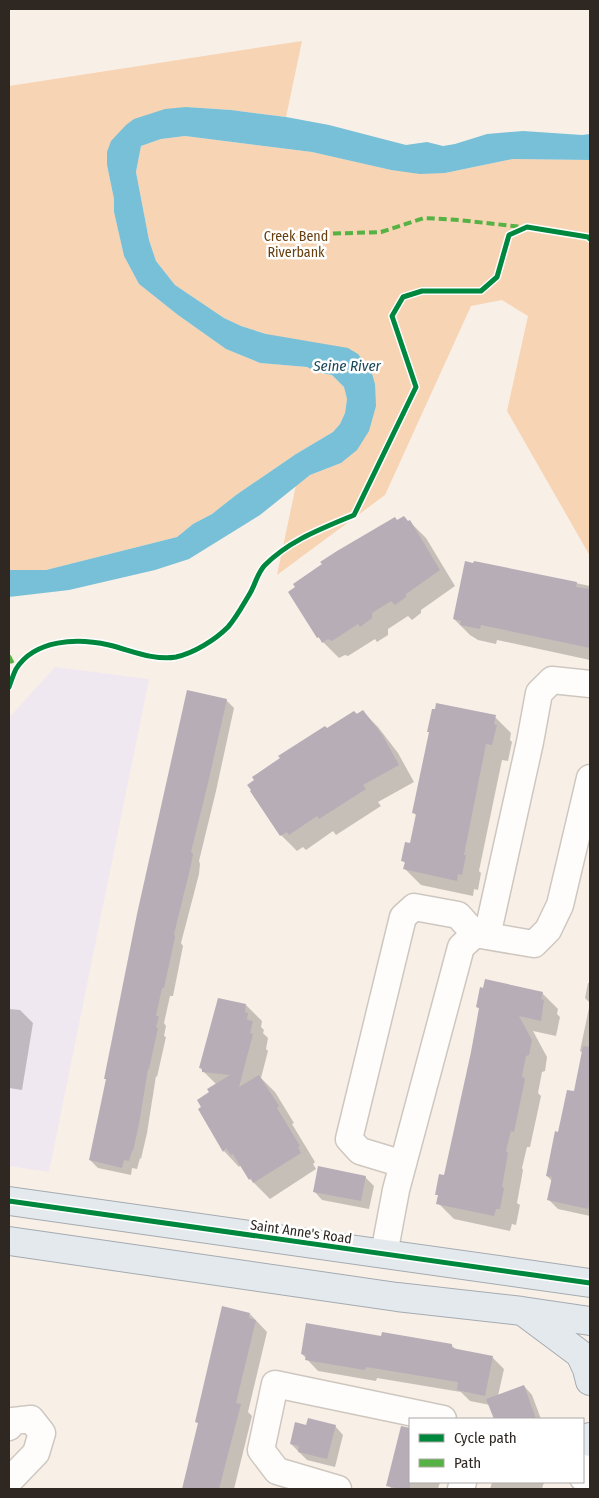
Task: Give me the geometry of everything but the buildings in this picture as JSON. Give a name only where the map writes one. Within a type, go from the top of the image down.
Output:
[{"type":"main road","name":"Saint Anne's Road","points":[[9,1202],[590,1283]]},
{"type":"main road","points":[[9,1241],[397,1297],[522,1311],[590,1321]]},
{"type":"main road","points":[[522,1311],[580,1354],[590,1381]]},
{"type":"street","points":[[384,1254],[404,1164],[461,948],[481,935],[530,742],[539,693],[552,680],[590,684]]},
{"type":"street","points":[[404,1164],[360,1151],[349,1139],[403,917],[414,907],[458,916],[481,935],[534,944],[548,930],[560,905],[590,778]]},
{"type":"street","points":[[338,1489],[277,1471],[261,1450],[275,1384],[438,1418]]},
{"type":"street","points":[[9,1427],[13,1420],[31,1418],[42,1433],[36,1453],[9,1481]]},
{"type":"street","points":[[584,1473],[590,1440]]},
{"type":"shaded area","points":[[55,667],[149,679],[49,1172],[9,1166],[9,718]]},
{"type":"green space","points":[[302,41],[286,117],[186,107],[107,165],[114,199],[114,212],[124,256],[139,284],[226,349],[260,363],[307,367],[317,372],[332,375],[344,387],[347,399],[345,413],[340,424],[333,432],[296,454],[236,495],[212,514],[193,524],[177,537],[46,570],[9,570],[9,86]]},
{"type":"green space","name":"Creek Bend Riverbank","points":[[185,136],[312,152],[391,170],[445,173],[513,159],[590,160],[590,556],[507,411],[528,316],[502,300],[471,306],[385,495],[277,575],[296,485],[310,475],[341,463],[375,384],[266,334],[224,318],[175,285],[156,261],[149,240],[136,172],[141,146],[161,139]]},
{"type":"water","name":"Seine River","points":[[186,107],[286,117],[329,125],[406,145],[427,142],[443,146],[487,134],[523,131],[590,134],[590,160],[513,159],[445,173],[420,174],[391,170],[312,152],[185,136],[161,139],[141,146],[136,172],[149,240],[156,261],[175,285],[224,318],[241,326],[266,334],[348,348],[358,354],[371,370],[375,384],[376,406],[369,431],[357,450],[341,463],[310,475],[260,515],[189,559],[155,570],[69,590],[9,597],[9,570],[46,570],[177,537],[193,524],[212,514],[236,495],[296,454],[333,432],[340,424],[345,413],[347,399],[344,387],[332,375],[317,372],[307,367],[260,363],[226,349],[139,284],[124,256],[114,212],[114,199],[107,165],[107,152],[111,141],[134,119],[165,109]]},
{"type":"marked path","points":[[321,234],[381,232],[424,218],[522,227]]},
{"type":"marked path","points":[[9,656],[16,670]]},
{"type":"cycle path","points":[[9,687],[16,669],[24,659],[45,646],[71,642],[97,643],[159,658],[168,658],[190,652],[217,637],[234,620],[262,568],[275,556],[306,536],[354,515],[416,387],[392,316],[403,297],[422,291],[481,291],[497,277],[509,235],[527,227],[588,237],[590,239]]},
{"type":"cycle path","points":[[9,1201],[590,1283]]}]
